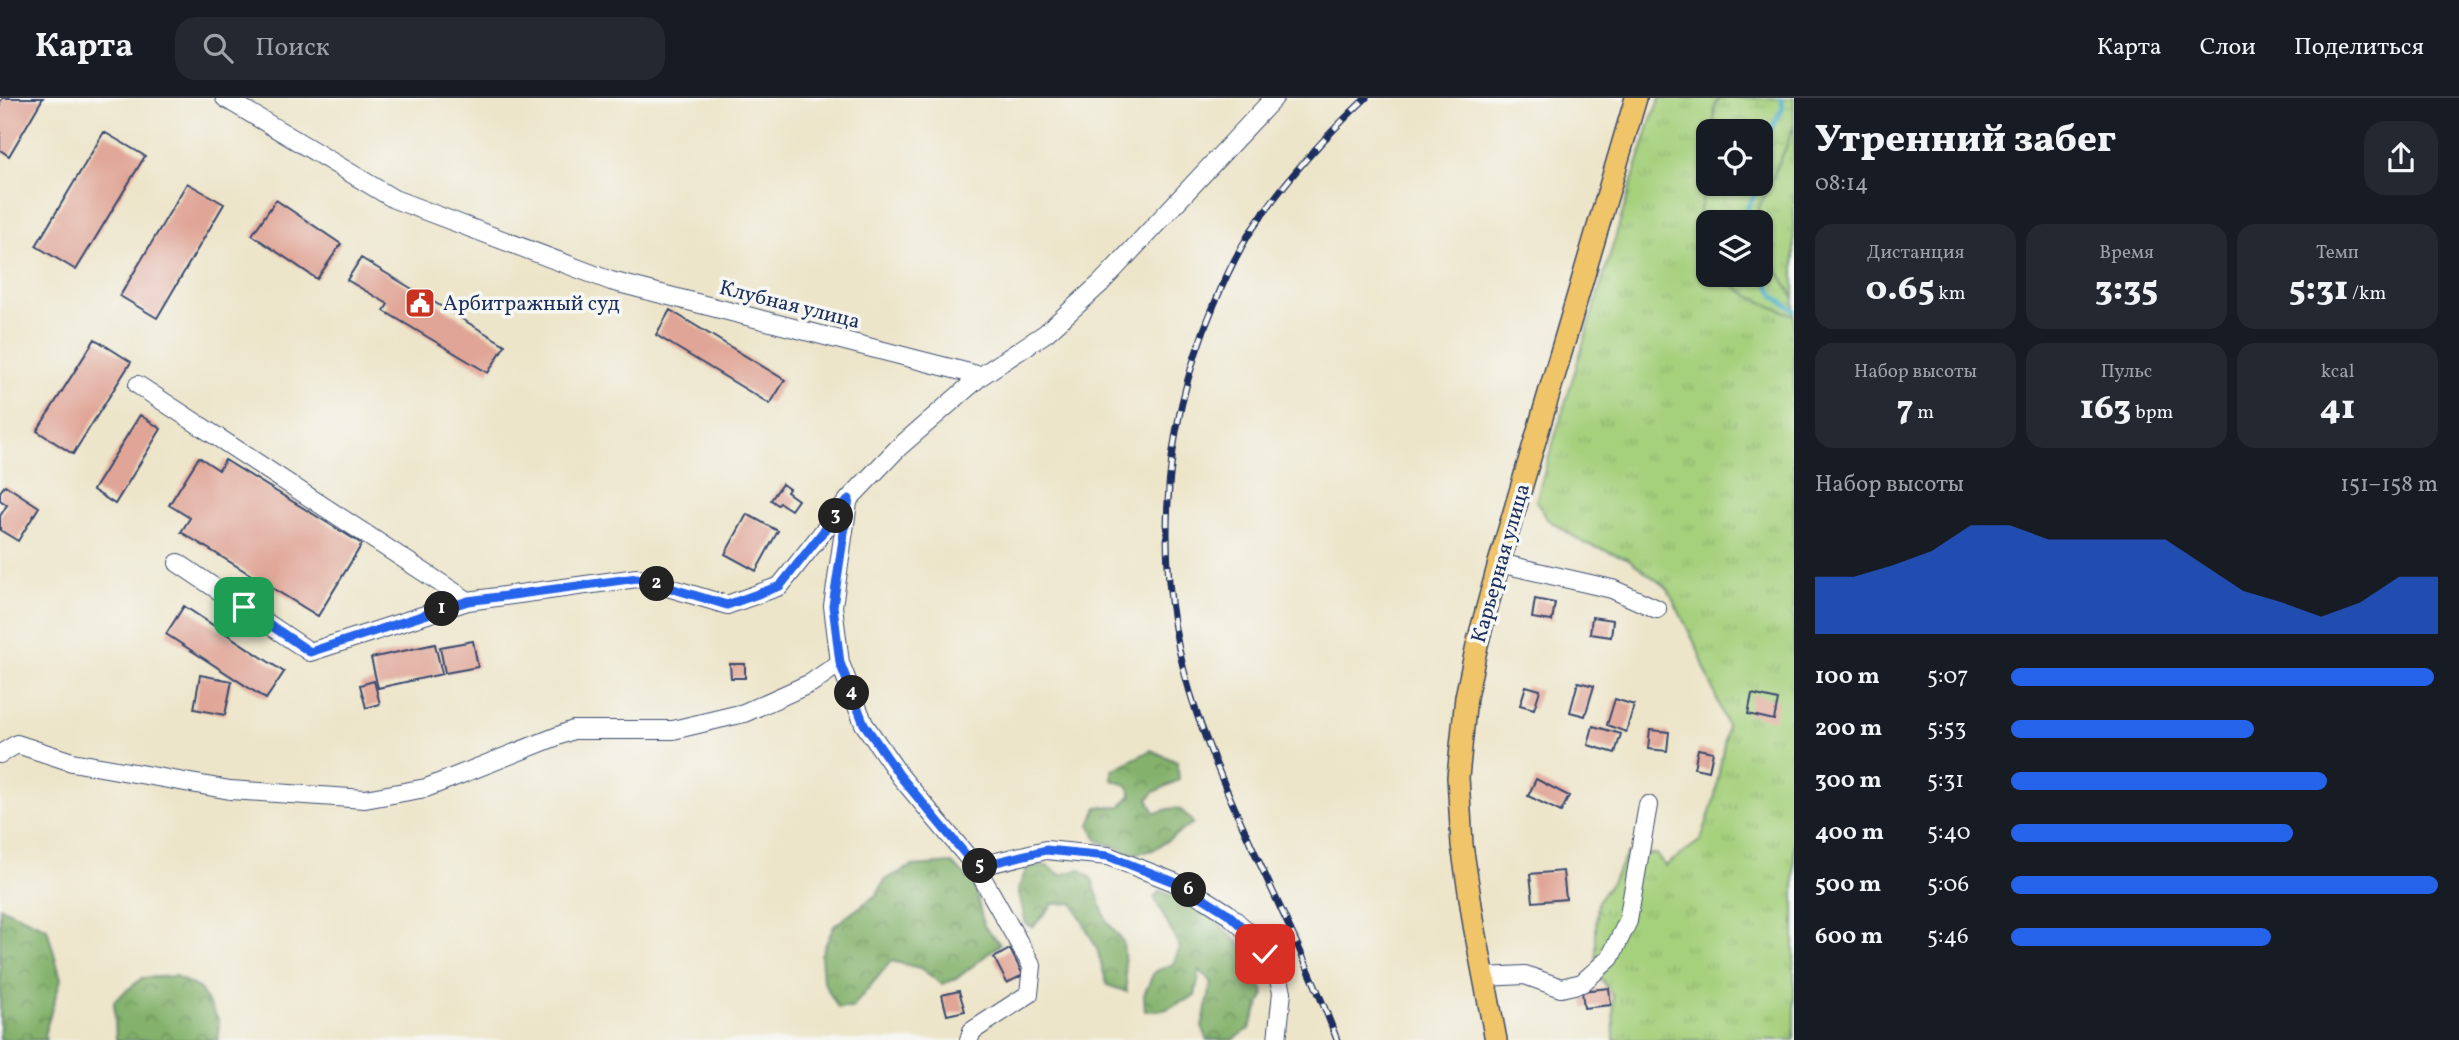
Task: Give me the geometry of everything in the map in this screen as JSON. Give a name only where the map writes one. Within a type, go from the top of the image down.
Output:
[{"type":"main road","name":"Карьерная улица","points":[[1496,1040],[1462,845],[1458,777],[1466,697],[1499,564],[1636,98]]},
{"type":"street","name":"Клубная улица","points":[[225,98],[394,199],[611,281],[981,376]]},
{"type":"street","points":[[178,563],[310,652],[468,601],[637,578],[727,605],[780,586],[849,499],[898,448],[981,376],[1046,332],[1101,283],[1274,98]]},
{"type":"street","points":[[138,385],[468,601]]},
{"type":"street","points":[[849,499],[833,606],[840,663],[864,724],[900,776],[976,867],[1032,966],[1029,994],[972,1031],[969,1040]]},
{"type":"street","points":[[1499,564],[1612,589],[1657,609]]},
{"type":"street","points":[[0,754],[17,744],[72,762],[230,790],[365,799],[426,788],[573,730],[673,730],[744,713],[811,683],[840,663]]},
{"type":"street","points":[[1484,977],[1525,975],[1561,988],[1582,983],[1610,958],[1628,921],[1648,806]]},
{"type":"street","points":[[976,867],[1046,850],[1108,856],[1174,882],[1205,899],[1227,913],[1251,935],[1277,972],[1282,992],[1277,1040]]},
{"type":"green space","points":[[1660,98],[1720,98],[1715,106],[1714,119],[1696,119],[1696,196],[1703,196],[1700,210],[1696,210],[1696,287],[1736,287],[1794,315],[1794,1040],[1614,1040],[1613,996],[1600,977],[1596,957],[1598,901],[1627,854],[1656,854],[1665,866],[1701,840],[1715,796],[1727,726],[1697,648],[1668,589],[1627,558],[1584,543],[1547,519],[1536,500],[1651,119]]},
{"type":"green space","points":[[1720,98],[1794,98],[1794,125],[1773,177],[1773,119],[1714,119],[1715,106]]},
{"type":"green space","points":[[1794,125],[1794,299],[1773,262],[1773,210],[1758,210],[1764,196],[1773,196],[1773,177]]},
{"type":"green space","points":[[1703,196],[1764,196],[1758,210],[1700,210]]},
{"type":"green space","points":[[1773,262],[1794,299],[1794,315],[1755,298],[1737,288],[1773,287]]},
{"type":"green space","points":[[1151,750],[1177,762],[1179,780],[1154,792],[1148,799],[1155,813],[1180,809],[1193,823],[1153,850],[1133,854],[1097,840],[1090,825],[1097,807],[1121,806],[1132,794],[1127,785],[1112,780],[1112,770]]},
{"type":"green space","points":[[952,863],[974,884],[984,926],[1000,944],[956,979],[942,984],[920,968],[891,961],[852,1008],[838,1008],[823,981],[821,955],[834,926],[876,895],[886,879],[912,866]]},
{"type":"green space","points":[[1028,865],[1047,866],[1061,875],[1080,869],[1092,879],[1106,920],[1123,942],[1127,992],[1107,985],[1097,949],[1073,903],[1053,904],[1033,927],[1026,924],[1018,889]]},
{"type":"green space","points":[[1160,891],[1206,910],[1251,956],[1264,994],[1249,1029],[1233,1040],[1208,1040],[1202,1027],[1212,982],[1200,970],[1195,996],[1164,1010],[1145,1011],[1144,995],[1154,972],[1173,964],[1180,948],[1154,897]]},
{"type":"green space","points":[[0,907],[47,928],[61,979],[44,1035],[46,1040],[0,1040]]},
{"type":"green space","points":[[175,976],[200,989],[219,1021],[218,1040],[116,1040],[114,1001],[142,978]]},
{"type":"building","points":[[3,98],[43,98],[9,156],[0,150],[0,102]]},
{"type":"building","points":[[104,132],[145,156],[76,270],[36,246]]},
{"type":"building","points":[[187,183],[224,204],[157,318],[120,296]]},
{"type":"building","points":[[276,200],[341,244],[317,279],[252,235]]},
{"type":"building","points":[[361,258],[505,345],[488,373],[384,311],[388,304],[347,280]]},
{"type":"building","points":[[670,310],[785,380],[770,404],[656,335]]},
{"type":"building","points":[[95,339],[131,362],[73,454],[37,431]]},
{"type":"building","points":[[140,415],[161,429],[115,504],[93,490]]},
{"type":"building","points":[[199,457],[219,470],[225,460],[362,544],[318,616],[181,532],[190,518],[169,505]]},
{"type":"building","points":[[782,484],[789,489],[787,492],[798,500],[791,510],[771,500]]},
{"type":"building","points":[[5,485],[39,507],[18,541],[0,530],[0,516],[7,505],[0,500],[0,492]]},
{"type":"building","points":[[747,514],[778,531],[756,571],[725,554]]},
{"type":"building","points":[[1535,599],[1555,603],[1552,621],[1532,618]]},
{"type":"building","points":[[184,606],[284,672],[266,699],[166,634]]},
{"type":"building","points":[[1592,617],[1613,620],[1611,637],[1590,634]]},
{"type":"building","points":[[473,641],[478,667],[445,673],[440,647]]},
{"type":"building","points":[[435,644],[442,674],[378,688],[371,658]]},
{"type":"building","points":[[730,664],[745,664],[745,678],[731,678]]},
{"type":"building","points":[[200,675],[232,681],[225,715],[194,709]]},
{"type":"building","points":[[374,681],[380,704],[366,708],[360,685]]},
{"type":"building","points":[[1578,682],[1594,686],[1585,716],[1570,712]]},
{"type":"building","points":[[1526,686],[1540,690],[1534,709],[1520,705]]},
{"type":"building","points":[[1752,694],[1778,700],[1774,720],[1748,714]]},
{"type":"building","points":[[1615,699],[1634,705],[1626,732],[1607,725]]},
{"type":"building","points":[[1593,726],[1621,734],[1615,753],[1588,745]]},
{"type":"building","points":[[1650,730],[1669,732],[1667,751],[1648,749]]},
{"type":"building","points":[[1698,749],[1713,752],[1709,771],[1694,768]]},
{"type":"building","points":[[1536,779],[1569,796],[1561,812],[1528,796]]},
{"type":"building","points":[[1563,871],[1566,899],[1533,902],[1530,874]]},
{"type":"building","points":[[1010,949],[1023,975],[1007,983],[994,958]]},
{"type":"building","points":[[1609,988],[1611,1005],[1584,1008],[1582,991]]},
{"type":"building","points":[[959,991],[965,1011],[947,1015],[942,995]]},
{"type":"waterway","points":[[1773,125],[1783,108],[1781,98]]},
{"type":"waterway","points":[[1747,210],[1754,196]]},
{"type":"waterway","points":[[1770,287],[1775,297],[1794,310]]},
{"type":"railway","points":[[1337,1040],[1230,797],[1197,714],[1182,664],[1173,612],[1168,560],[1168,508],[1172,456],[1182,405],[1196,354],[1230,269],[1249,234],[1289,180],[1318,146],[1366,98]]},
{"type":"place","name":"Арбитражный суд","points":[[420,303]]},
{"type":"route","points":[[244,607],[310,652],[468,601],[637,578],[727,605],[780,586],[849,499],[833,606],[840,663],[864,724],[900,776],[976,867],[1046,850],[1108,856],[1174,882],[1205,899],[1227,913],[1251,935],[1265,954]]}]
